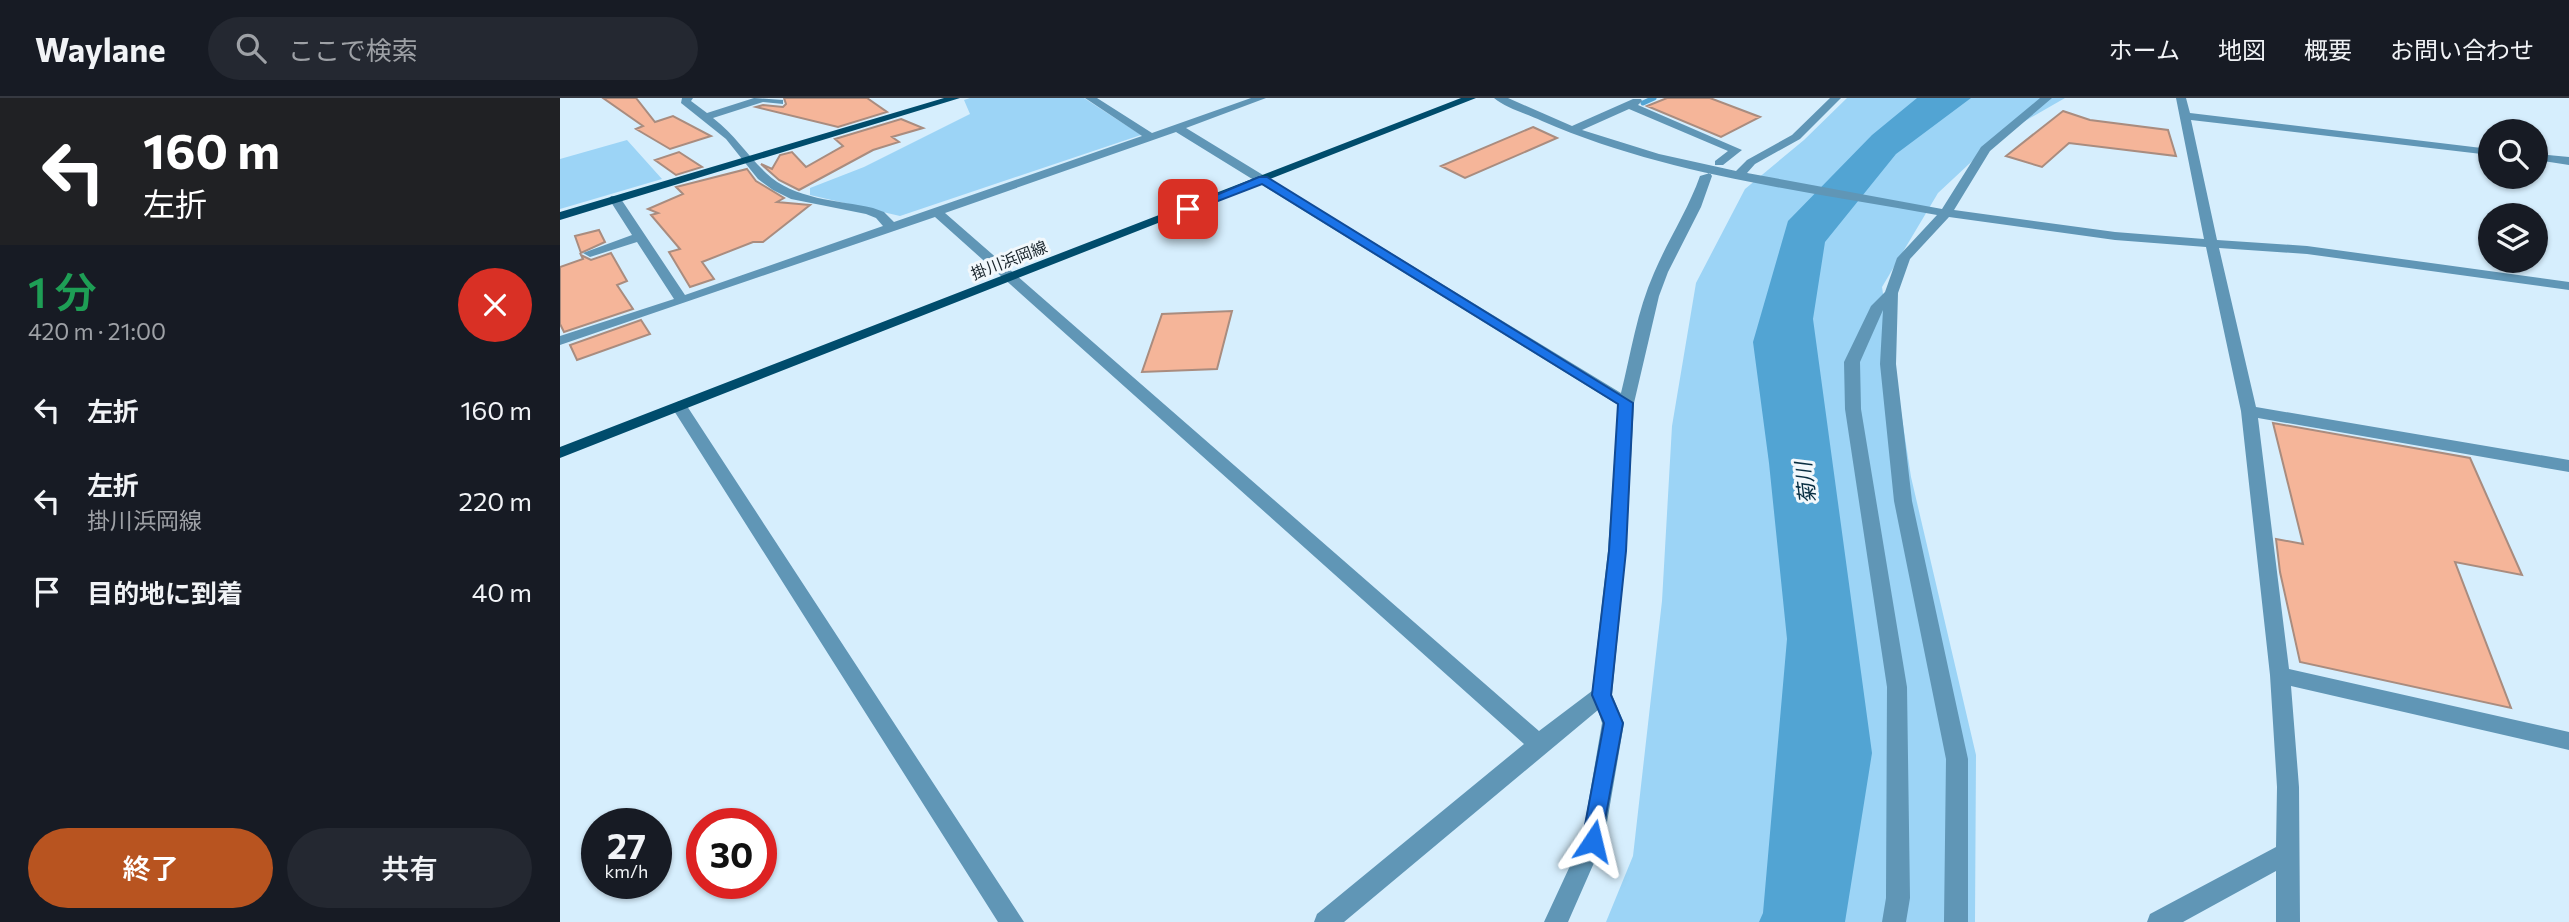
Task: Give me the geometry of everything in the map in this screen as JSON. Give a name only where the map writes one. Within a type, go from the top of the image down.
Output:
[{"type":"main road","points":[[560,216],[955,98]]},
{"type":"main road","name":"掛川浜岡線","points":[[560,453],[1471,98]]},
{"type":"street","points":[[688,98],[685,101],[730,137],[762,176],[795,196],[880,215],[891,228]]},
{"type":"street","points":[[1090,98],[1151,137]]},
{"type":"street","points":[[560,341],[682,301],[1261,98]]},
{"type":"street","points":[[1499,98],[1572,130],[1656,157],[1942,212],[2115,236],[2307,250],[2569,286]]},
{"type":"street","points":[[1572,130],[1643,98]]},
{"type":"street","points":[[1742,175],[1751,162],[1796,137],[1836,98]]},
{"type":"street","points":[[1956,922],[1957,759],[1903,501],[1888,364],[1891,293],[1904,258],[1942,212],[1984,149],[2047,98]]},
{"type":"street","points":[[2181,98],[2249,411],[2280,675],[2288,787],[2288,922]]},
{"type":"street","points":[[705,117],[762,99],[779,103]]},
{"type":"street","points":[[1629,104],[1736,150],[1719,163]]},
{"type":"street","points":[[2185,116],[2478,150]]},
{"type":"street","points":[[1178,128],[1626,403]]},
{"type":"street","points":[[2548,158],[2569,161]]},
{"type":"street","points":[[1556,922],[1593,841],[1613,723],[1602,695],[1617,551],[1626,403],[1652,296],[1661,272],[1695,207],[1706,176]]},
{"type":"street","points":[[615,199],[682,301]]},
{"type":"street","points":[[936,212],[1539,744]]},
{"type":"street","points":[[590,253],[640,237]]},
{"type":"street","points":[[1891,293],[1878,306],[1852,362],[1852,374],[1853,409],[1897,687],[1898,898],[1894,922]]},
{"type":"street","points":[[679,406],[1012,922]]},
{"type":"street","points":[[2249,411],[2569,466]]},
{"type":"street","points":[[2280,675],[2569,741]]},
{"type":"street","points":[[1326,922],[1539,744],[1602,695]]},
{"type":"street","points":[[2159,922],[2288,853]]},
{"type":"shaded area","points":[[1084,98],[1141,135],[900,216],[810,195],[810,188],[864,167],[970,114],[964,100]]},
{"type":"shaded area","points":[[1847,98],[2065,98],[1999,136],[1938,193],[1882,287],[1911,477],[1976,755],[1975,922],[1606,922],[1633,856],[1662,601],[1672,426],[1696,283],[1745,189],[1804,140]]},
{"type":"shaded area","points":[[627,140],[662,179],[560,209],[560,159]]},
{"type":"water","name":"菊川","points":[[1917,98],[1971,98],[1896,154],[1825,242],[1813,319],[1872,753],[1845,922],[1759,922],[1763,913],[1787,639],[1769,463],[1753,342],[1788,221],[1872,135]]},
{"type":"building","points":[[603,98],[636,98],[655,122],[673,116],[711,136],[670,149],[636,129],[643,126]]},
{"type":"building","points":[[784,98],[867,98],[887,112],[838,127],[756,107],[783,107],[786,104]]},
{"type":"building","points":[[1667,98],[1710,98],[1760,117],[1721,137],[1647,106]]},
{"type":"building","points":[[2063,111],[2090,120],[2168,130],[2176,156],[2069,143],[2042,167],[2006,156]]},
{"type":"building","points":[[901,119],[923,128],[892,137],[899,142],[873,150],[799,190],[779,180],[761,164],[772,169],[780,155],[792,152],[806,167],[843,146],[835,139]]},
{"type":"building","points":[[1533,127],[1557,138],[1465,178],[1441,166]]},
{"type":"building","points":[[679,152],[702,167],[676,175],[655,160]]},
{"type":"building","points":[[747,169],[756,181],[784,198],[777,202],[810,205],[763,242],[753,242],[702,262],[714,279],[690,287],[669,252],[680,249],[651,215],[658,213],[648,209],[683,194],[676,187]]},
{"type":"building","points":[[599,230],[605,242],[581,253],[575,236]]},
{"type":"building","points":[[611,253],[627,281],[617,285],[633,309],[564,332],[560,324],[560,267],[583,259],[581,255],[591,260]]},
{"type":"building","points":[[1232,311],[1217,369],[1142,372],[1162,314]]},
{"type":"building","points":[[641,320],[650,334],[577,360],[570,345]]},
{"type":"building","points":[[2273,423],[2470,458],[2522,575],[2455,562],[2511,708],[2300,662],[2280,572],[2276,539],[2303,544]]},
{"type":"waterway","points":[[1643,103],[1654,98]]},
{"type":"route","points":[[1188,209],[1263,180],[1626,403],[1617,551],[1602,695],[1613,723],[1593,841]]}]
